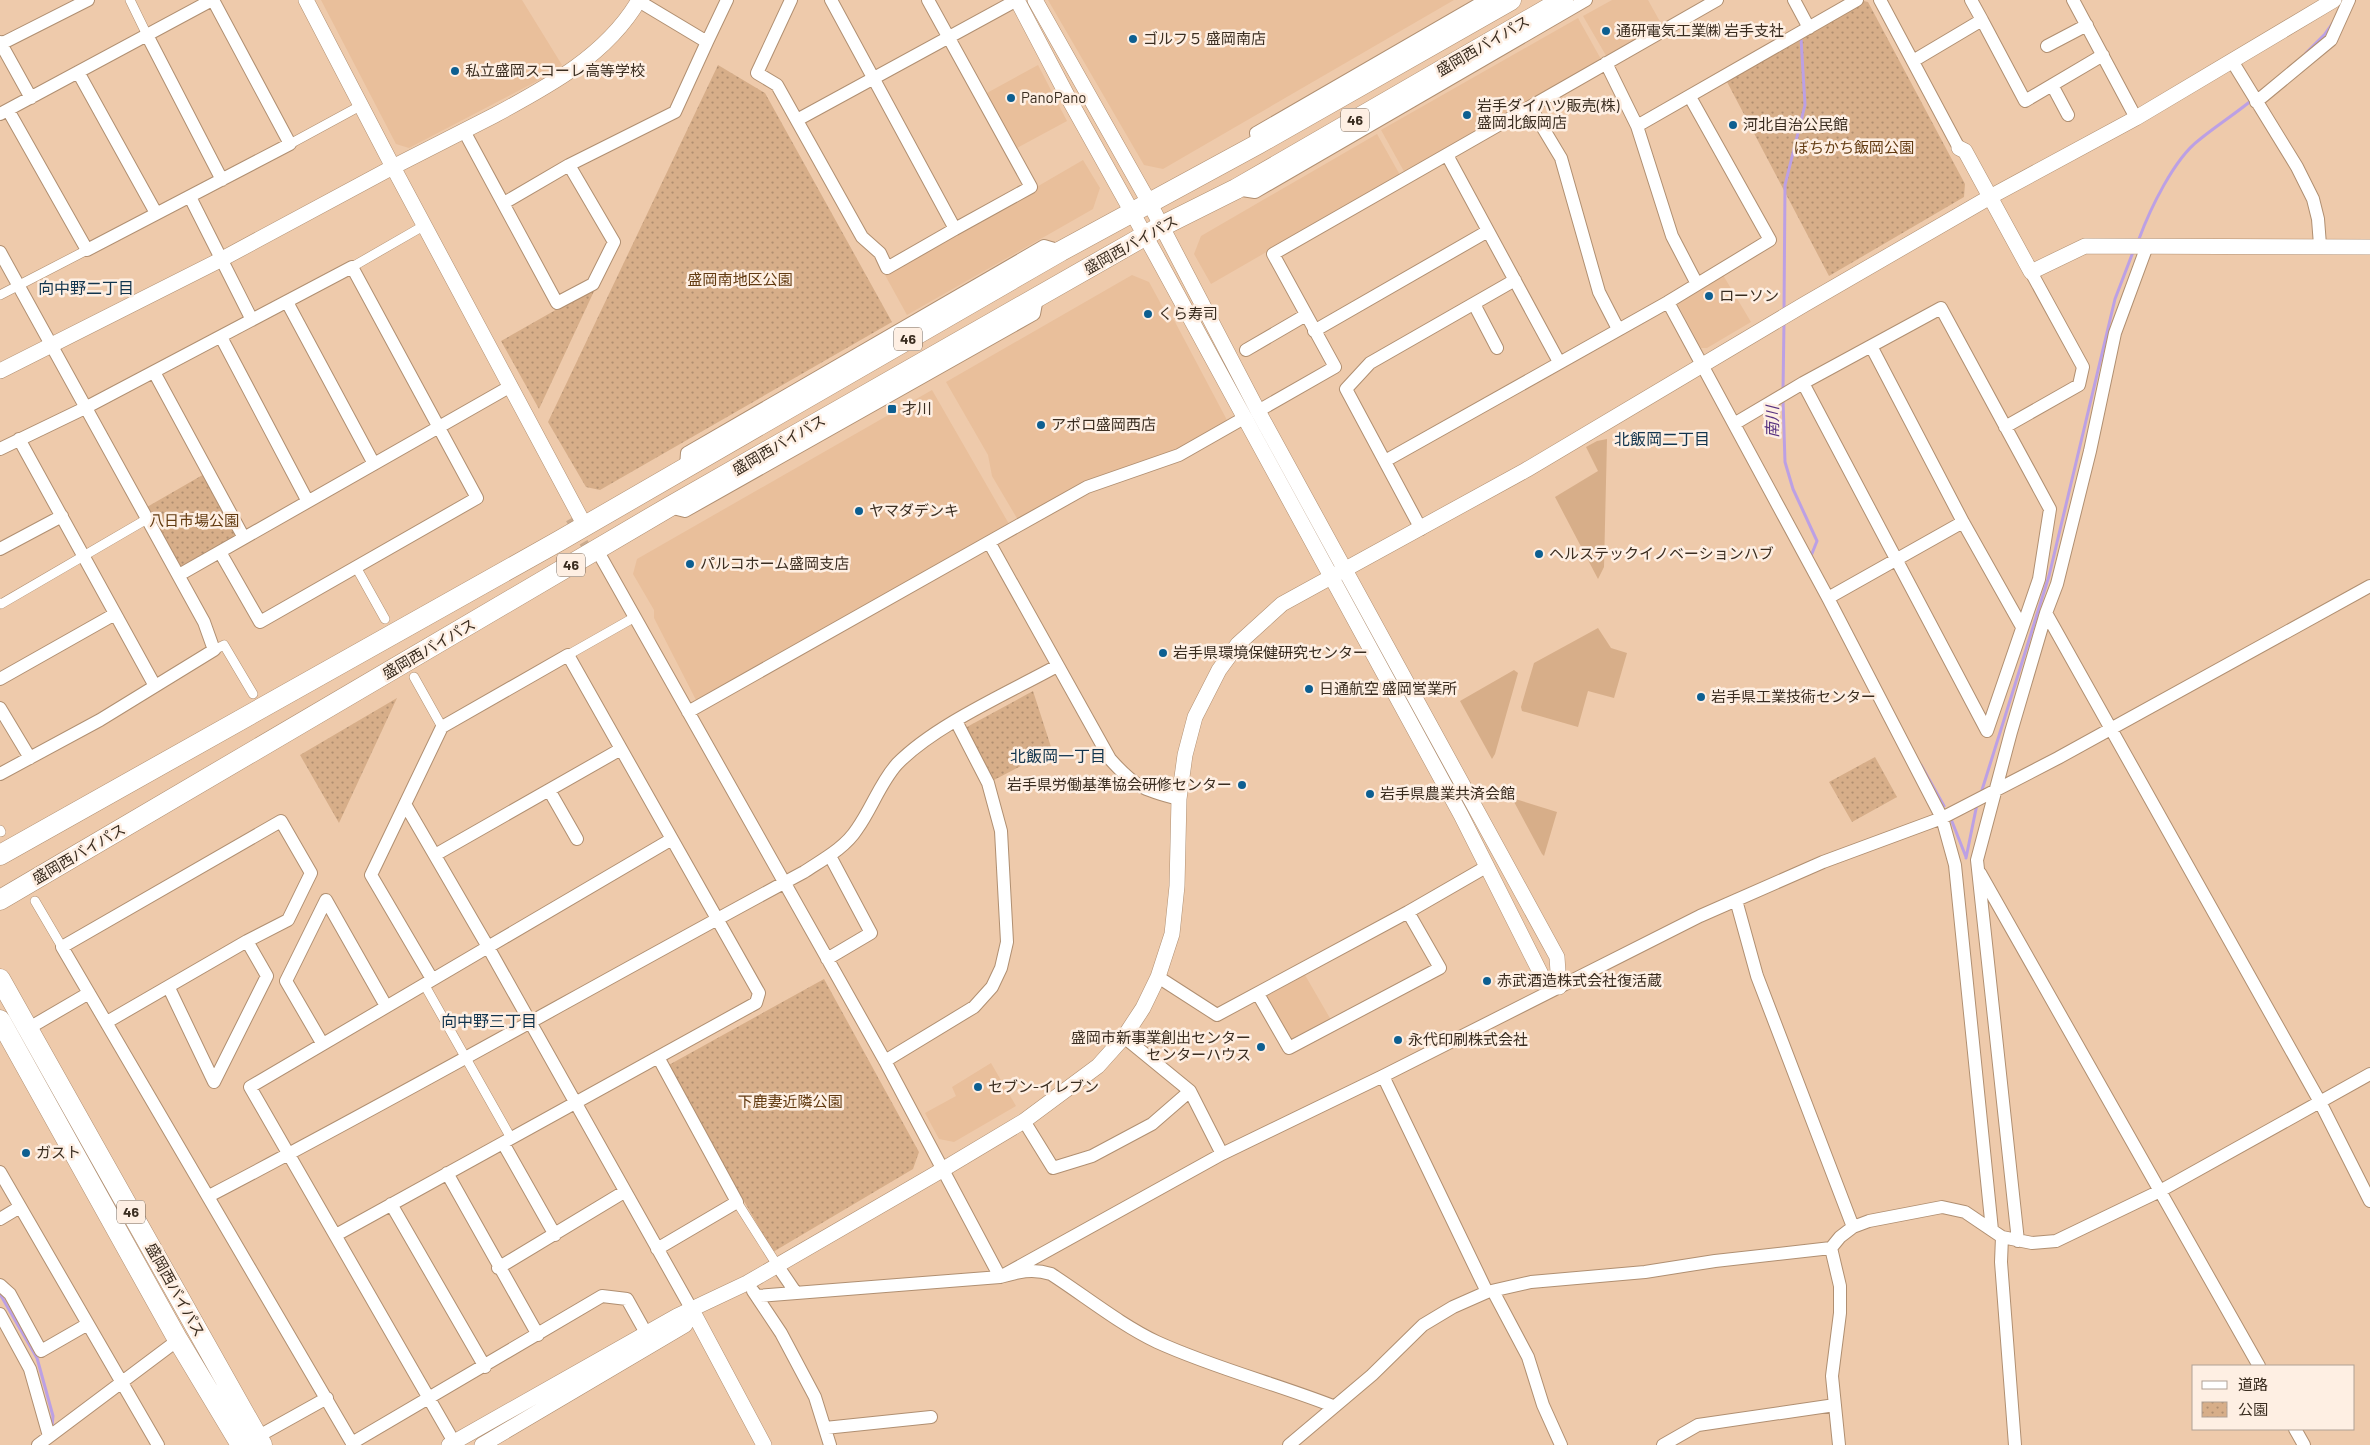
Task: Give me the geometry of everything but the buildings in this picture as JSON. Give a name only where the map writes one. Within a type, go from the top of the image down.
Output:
[{"type":"highway","name":"盛岡西バイパス","points":[[0,855],[585,526],[1061,251],[1258,144],[1511,0]]},
{"type":"highway","name":"盛岡西バイパス","points":[[0,900],[669,507],[1144,236],[1236,189],[1563,0]]},
{"type":"highway","name":"盛岡西バイパス","points":[[0,979],[29,1028],[254,1442]]},
{"type":"highway","name":"盛岡西バイパス","points":[[0,1020],[5,1042],[178,1340],[254,1442]]},
{"type":"street","points":[[130,0],[222,180]]},
{"type":"street","points":[[87,250],[4,112],[213,0],[290,144]]},
{"type":"street","points":[[306,0],[360,106],[585,526]]},
{"type":"street","points":[[504,203],[569,165],[675,112],[727,0]]},
{"type":"street","points":[[791,0],[757,73],[777,86],[862,237],[880,253],[887,268],[1031,186],[928,0]]},
{"type":"street","points":[[831,0],[955,229]]},
{"type":"street","points":[[797,120],[875,80],[1017,0],[1144,236],[1346,570],[1557,957],[1559,987]]},
{"type":"street","points":[[1035,0],[1162,226],[1331,578],[1461,815],[1543,978],[1559,987]]},
{"type":"street","points":[[1258,144],[1256,134],[1486,0]]},
{"type":"street","points":[[1236,189],[1255,192],[1586,0]]},
{"type":"street","points":[[688,712],[1087,487],[1179,455],[1335,367],[1273,254],[1717,0]]},
{"type":"street","points":[[1794,0],[1809,28]]},
{"type":"street","points":[[1637,126],[1857,0]]},
{"type":"street","points":[[1880,0],[1959,148],[1965,152],[2083,368],[2079,385],[2005,427]]},
{"type":"street","points":[[1971,0],[2025,101],[2103,55]]},
{"type":"street","points":[[2073,0],[2136,118]]},
{"type":"street","points":[[672,839],[250,1087],[430,1399],[452,1444],[646,1333],[748,1283],[942,1170],[1024,1121],[1098,1066],[1124,1037],[1143,1008],[1158,977],[1172,934],[1176,886],[1179,799],[1185,755],[1196,717],[1219,670],[1238,644],[1282,604],[1526,470],[1702,364],[1990,197],[2136,118],[2334,0]]},
{"type":"street","points":[[2255,99],[2330,40],[2349,0]]},
{"type":"street","points":[[30,98],[0,43],[85,1]]},
{"type":"street","points":[[0,371],[222,259],[553,83],[580,64],[616,30],[638,1],[707,42]]},
{"type":"street","points":[[1913,61],[1982,20]]},
{"type":"street","points":[[2047,46],[2087,25]]},
{"type":"street","points":[[2232,61],[2297,166],[2313,199],[2318,219],[2320,245]]},
{"type":"street","points":[[1606,63],[1637,126],[1672,236],[1697,284]]},
{"type":"street","points":[[78,72],[156,213]]},
{"type":"street","points":[[2052,85],[2068,115]]},
{"type":"street","points":[[1385,461],[1668,302],[1770,240],[1690,97]]},
{"type":"street","points":[[0,295],[19,287],[360,106]]},
{"type":"street","points":[[1531,108],[1561,158],[1599,292],[1618,329]]},
{"type":"street","points":[[464,131],[557,303],[593,284],[614,242],[569,165]]},
{"type":"street","points":[[1446,155],[1559,362]]},
{"type":"street","points":[[190,197],[252,320]]},
{"type":"street","points":[[0,449],[86,408],[221,337],[352,267],[425,225]]},
{"type":"street","points":[[1314,331],[1488,231]]},
{"type":"street","points":[[2031,272],[2085,246],[2320,245],[2370,247]]},
{"type":"street","points":[[2018,1241],[1977,860],[2046,613],[2057,584],[2090,451],[2115,333],[2147,246]]},
{"type":"street","points":[[0,252],[179,575],[204,622],[214,650]]},
{"type":"street","points":[[220,552],[260,622],[477,498],[352,267]]},
{"type":"street","points":[[1421,528],[1346,389],[1370,363],[1515,280]]},
{"type":"street","points":[[287,302],[374,464]]},
{"type":"street","points":[[1668,302],[1828,598],[1942,818],[1955,865],[2001,1262],[2015,1445]]},
{"type":"street","points":[[1474,304],[1498,348]]},
{"type":"street","points":[[1734,424],[1803,383],[1941,308],[2050,509],[2039,579],[1988,731],[1803,383]]},
{"type":"street","points":[[1246,350],[1306,315]]},
{"type":"street","points":[[221,337],[307,500]]},
{"type":"street","points":[[1871,346],[1963,522],[2022,627]]},
{"type":"street","points":[[154,372],[244,538]]},
{"type":"street","points":[[179,575],[307,500],[440,428],[511,386]]},
{"type":"street","points":[[19,439],[155,686]]},
{"type":"street","points":[[0,549],[62,516]]},
{"type":"street","points":[[0,603],[147,520]]},
{"type":"street","points":[[1828,598],[1897,562],[1963,522]]},
{"type":"street","points":[[989,542],[1110,759],[1125,776],[1147,791],[1179,799]]},
{"type":"street","points":[[597,550],[885,1061],[1000,1277]]},
{"type":"street","points":[[356,567],[385,619]]},
{"type":"street","points":[[1000,1277],[1222,1154],[1736,900],[1822,862],[1942,818],[2370,586]]},
{"type":"street","points":[[2046,613],[2320,1102],[2370,1201]]},
{"type":"street","points":[[0,679],[115,614]]},
{"type":"street","points":[[555,1235],[428,982],[371,875],[442,727],[635,617]]},
{"type":"street","points":[[0,774],[224,645],[253,694]]},
{"type":"street","points":[[336,1235],[756,1003],[759,993],[568,655]]},
{"type":"street","points":[[209,1196],[466,1059],[830,856],[857,830],[878,792],[896,766],[925,740],[1057,666]]},
{"type":"street","points":[[414,677],[442,727]]},
{"type":"street","points":[[0,708],[30,758]]},
{"type":"street","points":[[885,1061],[974,1007],[992,987],[1003,960],[1006,942],[1001,831],[988,783],[956,721]]},
{"type":"street","points":[[435,855],[621,749]]},
{"type":"street","points":[[549,790],[577,839]]},
{"type":"street","points":[[405,804],[692,1310],[764,1445]]},
{"type":"street","points":[[62,947],[281,821],[311,873],[288,920],[107,1022]]},
{"type":"street","points":[[827,959],[871,933],[830,856]]},
{"type":"street","points":[[1158,977],[1217,1015],[1408,912],[1486,867]]},
{"type":"street","points":[[1978,868],[2258,1365]]},
{"type":"street","points":[[322,1043],[286,981],[326,900],[386,1006]]},
{"type":"street","points":[[1736,900],[1758,976],[1853,1226]]},
{"type":"street","points":[[35,901],[352,1443],[485,1367],[602,1296],[627,1299],[646,1333]]},
{"type":"street","points":[[1258,994],[1289,1048],[1440,968],[1408,912]]},
{"type":"street","points":[[169,988],[214,1082],[267,976],[247,942]]},
{"type":"street","points":[[29,1028],[89,993]]},
{"type":"street","points":[[1124,1037],[1190,1091],[1222,1154]]},
{"type":"street","points":[[658,1057],[738,1202],[796,1293]]},
{"type":"street","points":[[1289,1445],[1372,1375],[1424,1325],[1453,1306],[1490,1292],[1531,1282],[1644,1272],[1715,1261],[1831,1248],[1853,1226],[1869,1221],[1942,1207],[1965,1212],[1997,1233],[2018,1241],[2032,1243],[2056,1241],[2160,1191],[2370,1074]]},
{"type":"street","points":[[1383,1076],[1490,1292],[1528,1357],[1543,1405],[1561,1445]]},
{"type":"street","points":[[1024,1121],[1053,1168],[1092,1156],[1152,1124],[1190,1091]]},
{"type":"street","points":[[0,1172],[158,1445]]},
{"type":"street","points":[[447,1173],[498,1268],[538,1335]]},
{"type":"street","points":[[498,1268],[624,1192]]},
{"type":"street","points":[[657,1249],[738,1202]]},
{"type":"street","points":[[391,1204],[485,1367]]},
{"type":"street","points":[[0,1219],[20,1207]]},
{"type":"street","points":[[1831,1248],[1840,1286],[1840,1312],[1832,1376],[1839,1445]]},
{"type":"street","points":[[757,1296],[1000,1277],[1029,1270],[1038,1270],[1051,1274],[1155,1341],[1226,1370],[1278,1385],[1333,1406]]},
{"type":"street","points":[[748,1283],[781,1332],[816,1397],[830,1445]]},
{"type":"street","points":[[0,1285],[10,1294],[41,1351],[88,1324]]},
{"type":"street","points":[[482,1445],[685,1325],[692,1310]]},
{"type":"street","points":[[0,1314],[30,1369],[49,1436]]},
{"type":"street","points":[[38,1445],[178,1340]]},
{"type":"street","points":[[480,1428],[508,1422],[558,1393],[563,1397]]},
{"type":"street","points":[[254,1442],[327,1398]]},
{"type":"street","points":[[1663,1445],[1698,1425],[1835,1405]]},
{"type":"street","points":[[825,1428],[931,1416]]},
{"type":"street","points":[[2296,1430],[2304,1445]]},
{"type":"shaded area","name":"私立盛岡スコーレ高等学校","points":[[321,0],[522,0],[562,65],[545,77],[409,148],[396,144]]},
{"type":"shaded area","points":[[1048,0],[1454,0],[1163,169],[1144,165]]},
{"type":"shaded area","points":[[1612,0],[1648,0],[1663,27],[1608,59],[1583,16]]},
{"type":"shaded area","points":[[1578,18],[1602,61],[1406,175],[1381,130]]},
{"type":"shaded area","points":[[1038,65],[1067,121],[1015,149],[985,94]]},
{"type":"shaded area","points":[[1377,134],[1400,175],[1211,284],[1194,254],[1201,236]]},
{"type":"shaded area","points":[[1083,160],[1100,188],[1093,209],[907,315],[885,275]]},
{"type":"shaded area","points":[[1132,275],[1149,282],[1167,315],[1174,320],[1228,422],[1178,451],[1084,481],[1018,520],[992,476],[988,455],[946,382]]},
{"type":"shaded area","points":[[1723,275],[1751,322],[1707,348],[1701,348],[1678,305],[1679,301]]},
{"type":"shaded area","points":[[932,390],[1009,524],[696,700],[654,618],[654,610],[633,574],[637,559]]},
{"type":"shaded area","points":[[1305,975],[1331,1020],[1291,1039],[1267,996]]},
{"type":"shaded area","points":[[991,1063],[1016,1106],[954,1142],[939,1139],[925,1113],[956,1096],[952,1087]]},
{"type":"green space","name":"ぼちかち飯岡公園","points":[[1864,1],[1868,2],[1965,184],[1964,197],[1829,276],[1726,80]]},
{"type":"green space","name":"盛岡南地区公園","points":[[718,65],[765,93],[892,322],[600,490],[586,487],[548,422]]},
{"type":"green space","points":[[596,287],[539,409],[501,341]]},
{"type":"green space","points":[[1607,439],[1604,567],[1598,579],[1555,497],[1598,471],[1586,447],[1597,441]]},
{"type":"green space","name":"八日市場公園","points":[[206,473],[238,536],[186,568],[180,566],[147,507]]},
{"type":"green space","points":[[1598,628],[1611,648],[1627,653],[1614,698],[1588,691],[1578,727],[1522,711],[1521,707],[1534,663]]},
{"type":"green space","points":[[1514,670],[1518,673],[1492,759],[1460,701]]},
{"type":"green space","points":[[1033,691],[1052,750],[994,780],[965,728]]},
{"type":"green space","points":[[397,698],[339,823],[300,755]]},
{"type":"green space","points":[[1875,757],[1897,797],[1852,822],[1829,782]]},
{"type":"green space","points":[[1512,798],[1557,812],[1544,856],[1542,854]]},
{"type":"green space","name":"下鹿妻近隣公園","points":[[824,979],[919,1152],[913,1169],[773,1252],[667,1066]]},
{"type":"waterway","points":[[2306,53],[2333,23]]},
{"type":"waterway","name":"南川","points":[[1784,311],[1785,185],[1805,105],[1801,38]]},
{"type":"waterway","points":[[2139,239],[2156,200],[2181,159],[2199,140],[2252,100]]},
{"type":"waterway","points":[[1982,790],[2049,576],[2115,299],[2133,252]]},
{"type":"waterway","name":"南川","points":[[1783,391],[1784,322]]},
{"type":"waterway","name":"南川","points":[[1783,400],[1785,462],[1793,489],[1817,541],[1811,556]]},
{"type":"waterway","name":"南川","points":[[1921,765],[1944,806]]},
{"type":"waterway","points":[[1966,858],[1977,804]]},
{"type":"waterway","name":"南川","points":[[1951,819],[1966,857]]},
{"type":"waterway","points":[[0,1294],[37,1358],[53,1416],[52,1427]]},
{"type":"tunnel","points":[[570,519],[595,562]]},
{"type":"place","name":"通研電気工業㈱ 岩手支社","points":[[1606,31]]},
{"type":"place","name":"ゴルフ５ 盛岡南店","points":[[1133,39]]},
{"type":"place","name":"私立盛岡スコーレ高等学校","points":[[455,71]]},
{"type":"place","name":"PanoPano","points":[[1011,98]]},
{"type":"place","name":"岩手ダイハツ販売(株) 盛岡北飯岡店","points":[[1467,115]]},
{"type":"place","name":"河北自治公民館","points":[[1733,125]]},
{"type":"place","name":"ローソン","points":[[1709,296]]},
{"type":"place","name":"くら寿司","points":[[1148,314]]},
{"type":"place","name":"才川","points":[[892,409]]},
{"type":"place","name":"アポロ盛岡西店","points":[[1041,425]]},
{"type":"place","name":"ヤマダデンキ","points":[[859,511]]},
{"type":"place","name":"ヘルステックイノベーションハブ","points":[[1539,554]]},
{"type":"place","name":"パルコホーム盛岡支店","points":[[690,564]]},
{"type":"place","name":"岩手県環境保健研究センター","points":[[1163,653]]},
{"type":"place","name":"日通航空 盛岡営業所","points":[[1309,689]]},
{"type":"place","name":"岩手県工業技術センター","points":[[1701,697]]},
{"type":"place","name":"岩手県労働基準協会研修センター","points":[[1242,785]]},
{"type":"place","name":"岩手県農業共済会館","points":[[1370,794]]},
{"type":"place","name":"赤武酒造株式会社復活蔵","points":[[1487,981]]},
{"type":"place","name":"永代印刷株式会社","points":[[1398,1040]]},
{"type":"place","name":"盛岡市新事業創出センター センターハウス","points":[[1261,1047]]},
{"type":"place","name":"セブン-イレブン","points":[[978,1087]]},
{"type":"place","name":"ガスト","points":[[26,1153]]},
{"type":"district","name":"向中野二丁目","points":[[86,288]]},
{"type":"district","name":"北飯岡二丁目","points":[[1662,439]]},
{"type":"district","name":"北飯岡一丁目","points":[[1058,756]]},
{"type":"district","name":"向中野三丁目","points":[[489,1021]]}]
